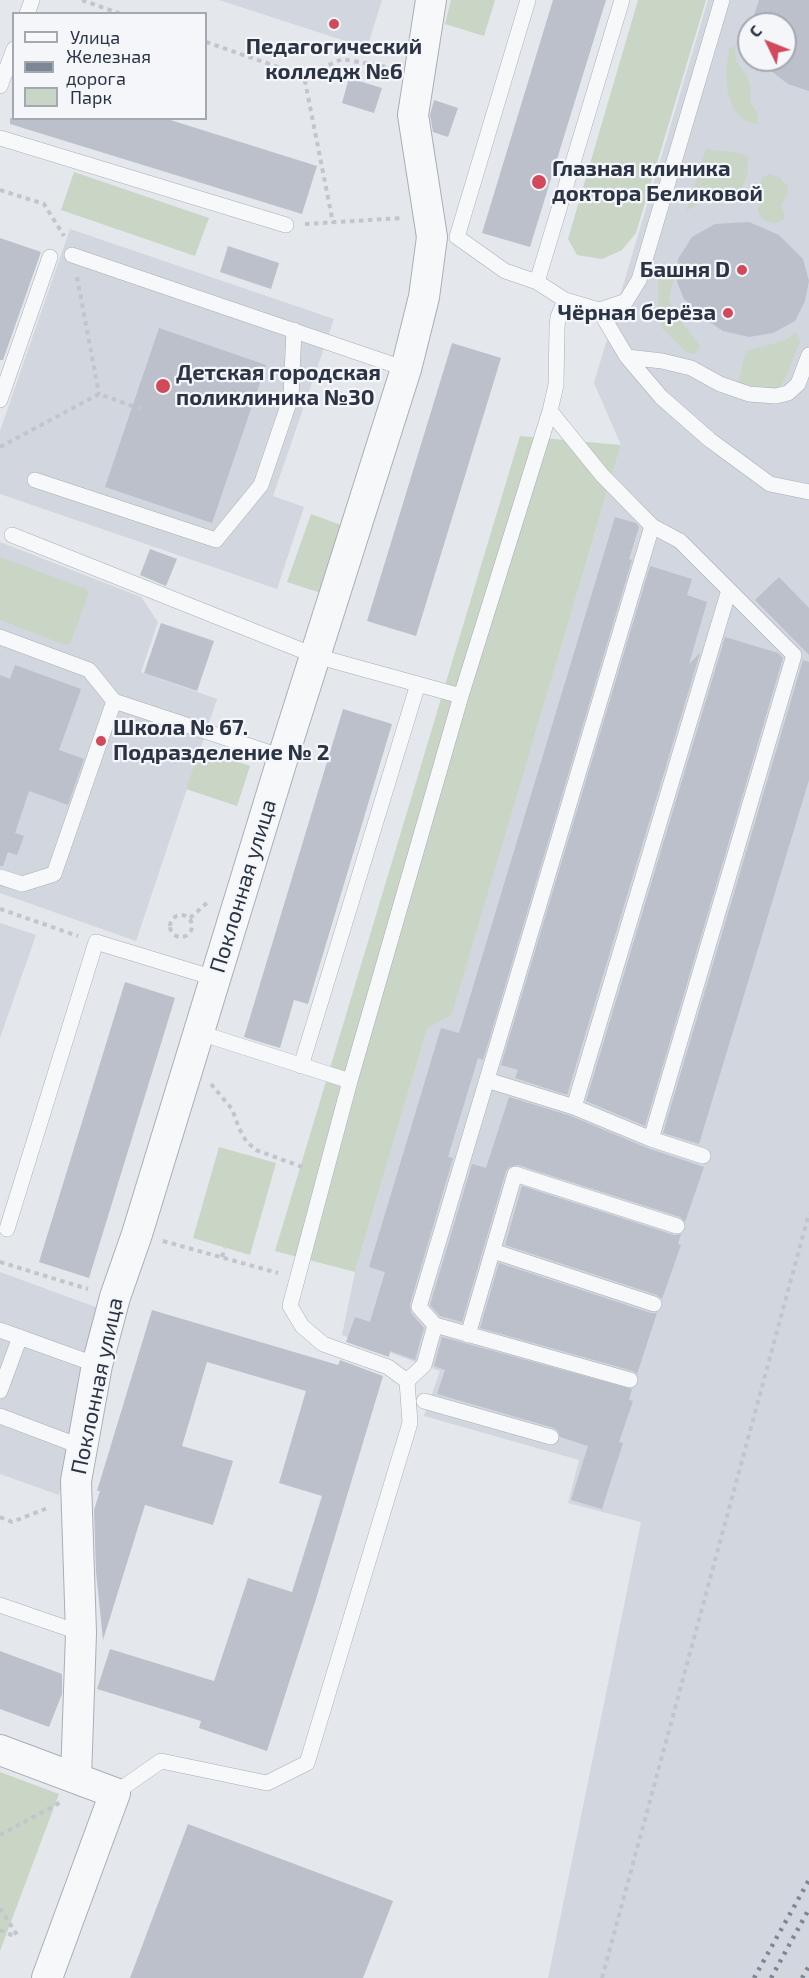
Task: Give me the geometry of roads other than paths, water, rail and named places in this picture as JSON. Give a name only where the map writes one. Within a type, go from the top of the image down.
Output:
[{"type":"street","name":"Поклонная улица","points":[[73,1788],[81,1633],[76,1481],[97,1365],[115,1297],[137,1234],[214,978],[406,369],[424,297],[432,237],[413,115],[431,0]]},
{"type":"street","points":[[0,1750],[73,1788],[115,1793],[47,1978]]},
{"type":"lane","points":[[528,0],[457,237],[505,271],[537,282],[566,300],[599,310],[626,302],[639,280],[722,0]]},
{"type":"lane","points":[[537,282],[622,0]]},
{"type":"lane","points":[[0,86],[12,55]]},
{"type":"lane","points":[[0,138],[286,225]]},
{"type":"lane","points":[[72,255],[406,369]]},
{"type":"lane","points":[[0,400],[51,257]]},
{"type":"lane","points":[[115,1793],[161,1761],[267,1783],[307,1763],[410,1423],[407,1381],[388,1367],[323,1344],[302,1326],[290,1306],[350,1082],[461,696],[550,411],[556,385],[558,317],[566,300]]},
{"type":"lane","points":[[599,310],[627,357],[661,396],[718,446],[770,484],[809,492]]},
{"type":"lane","points":[[35,480],[216,540],[261,485],[291,397],[294,330]]},
{"type":"lane","points":[[627,357],[662,361],[691,368],[730,388],[749,394],[776,396],[788,393],[798,384],[809,355]]},
{"type":"lane","points":[[550,411],[602,475],[651,526],[680,541],[794,655],[651,1139]]},
{"type":"lane","points":[[630,1380],[435,1325],[419,1307],[651,526]]},
{"type":"lane","points":[[12,535],[316,656],[461,696]]},
{"type":"lane","points":[[574,1107],[729,590]]},
{"type":"lane","points":[[0,637],[89,670],[114,701],[283,757]]},
{"type":"lane","points":[[301,1066],[418,684]]},
{"type":"lane","points":[[0,877],[22,884],[54,874],[114,701]]},
{"type":"lane","points":[[7,1229],[96,942],[214,978]]},
{"type":"lane","points":[[194,1045],[301,1066],[350,1082]]},
{"type":"lane","points":[[487,1080],[574,1107],[651,1139],[703,1156]]},
{"type":"lane","points":[[468,1335],[515,1174],[676,1226]]},
{"type":"lane","points":[[493,1251],[654,1304]]},
{"type":"lane","points":[[407,1381],[424,1365],[435,1325]]},
{"type":"lane","points":[[0,1330],[97,1365]]},
{"type":"lane","points":[[0,1391],[20,1337]]},
{"type":"lane","points":[[424,1401],[551,1437]]},
{"type":"lane","points":[[0,1416],[82,1447]]},
{"type":"lane","points":[[0,1605],[81,1633]]},
{"type":"railway","points":[[754,1978],[809,1880]]},
{"type":"railway","points":[[771,1978],[809,1909]]},
{"type":"railway","points":[[802,1978],[809,1966]]},
{"type":"place","name":"Педагогический колледж №6","points":[[334,24]]},
{"type":"place","name":"Глазная клиника доктора Беликовой","points":[[539,182]]},
{"type":"place","name":"Башня D","points":[[742,270]]},
{"type":"place","name":"Чёрная берёза","points":[[728,313]]},
{"type":"place","name":"Детская городская поликлиника №30","points":[[163,386]]},
{"type":"place","name":"Школа № 67. Подразделение № 2","points":[[101,741]]}]
